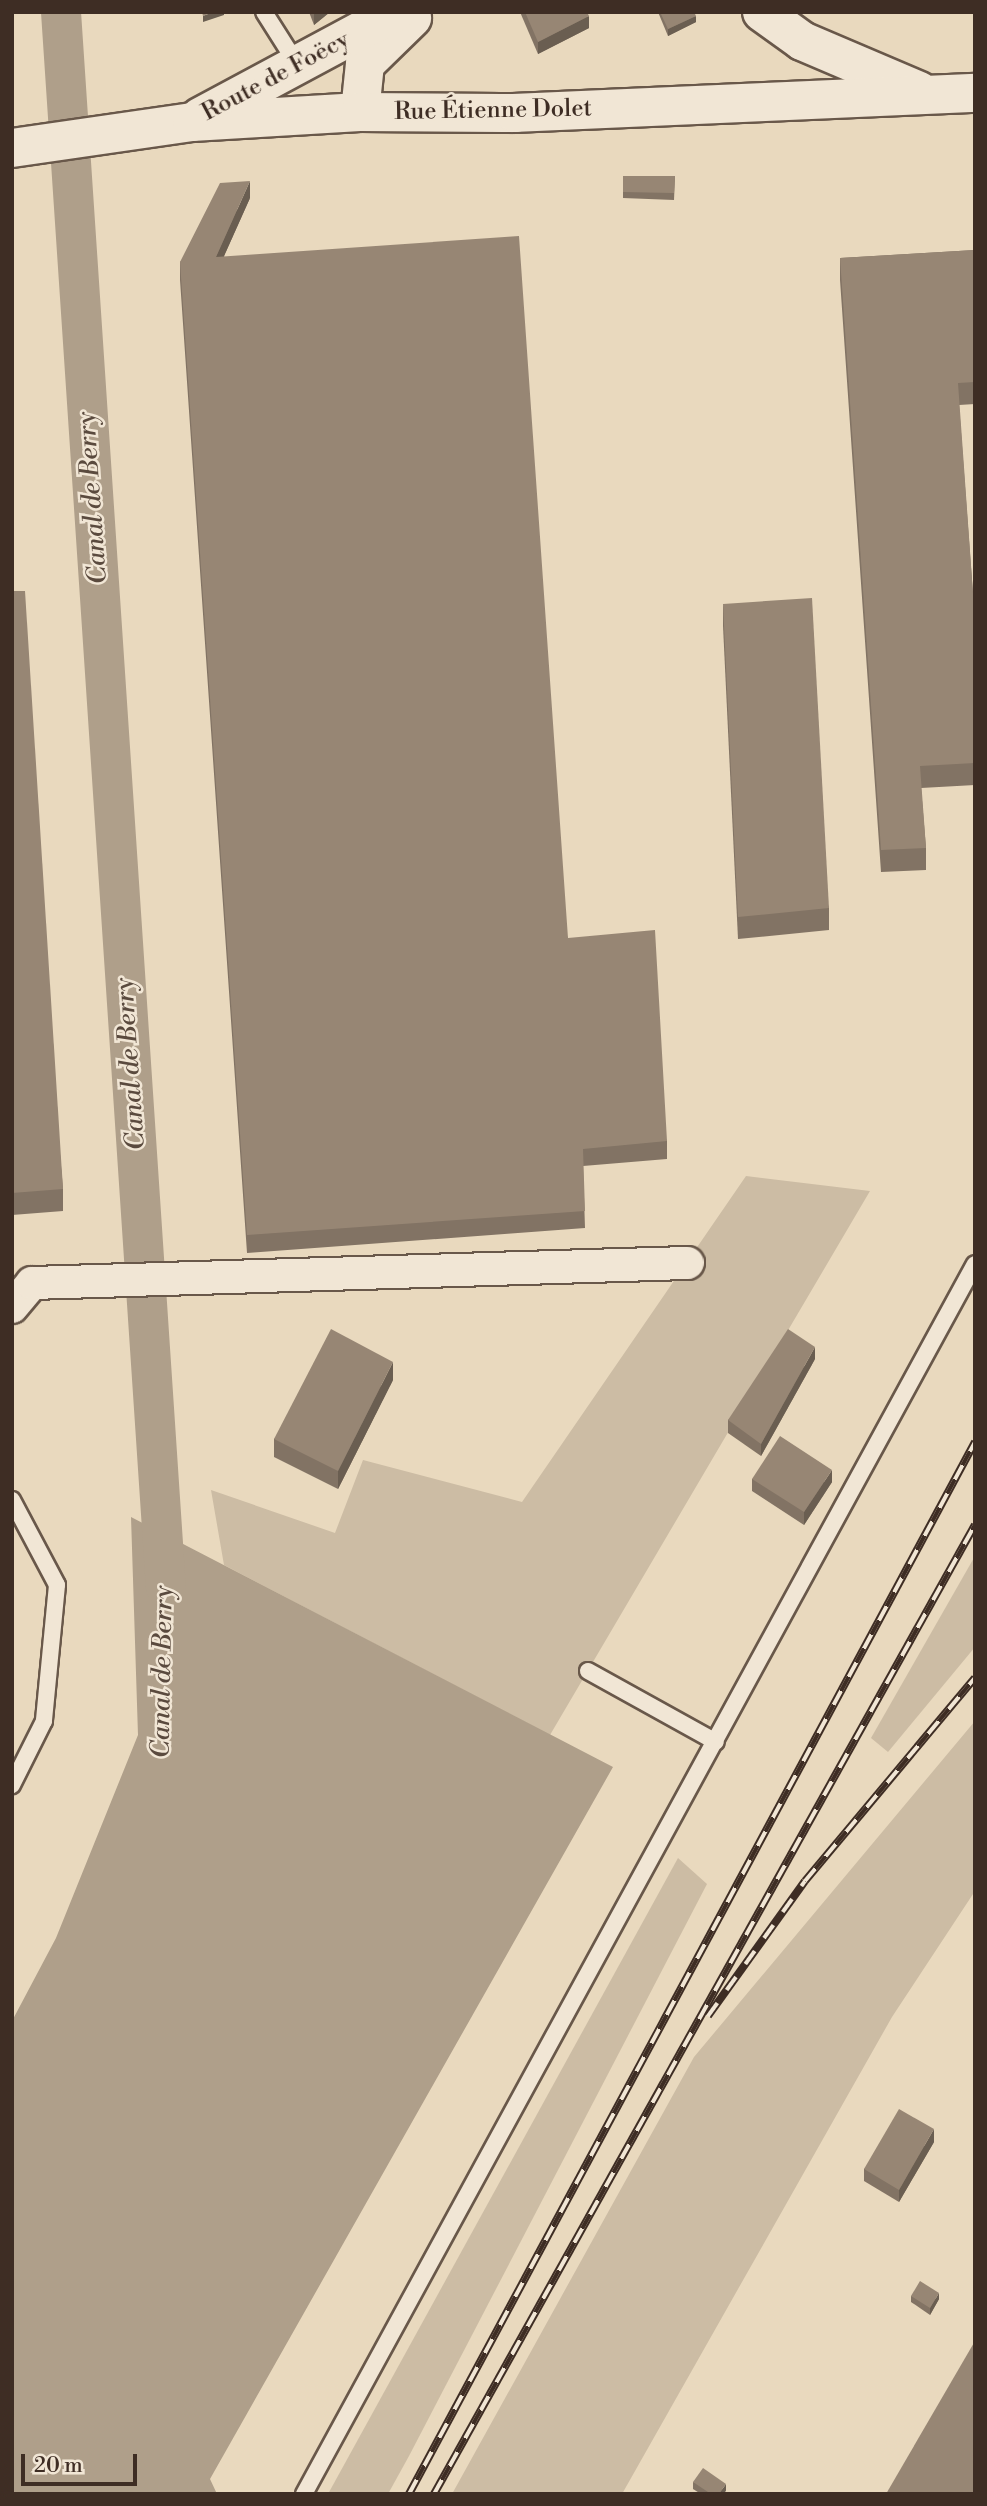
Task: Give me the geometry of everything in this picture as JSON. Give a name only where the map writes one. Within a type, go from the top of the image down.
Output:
[{"type":"main road","name":"Route de Foëcy","points":[[192,122],[396,12]]},
{"type":"main road","name":"Route de Foëcy","points":[[359,112],[365,64],[417,12]]},
{"type":"main road","points":[[762,12],[802,41],[928,95]]},
{"type":"main road","name":"Rue Étienne Dolet","points":[[23,146],[192,122],[359,112],[515,113],[975,93]]},
{"type":"street","points":[[12,1307],[32,1283],[181,1275],[688,1263]]},
{"type":"lane","points":[[264,12],[297,64]]},
{"type":"lane","points":[[304,2494],[975,1264]]},
{"type":"lane","points":[[12,1500],[57,1585],[44,1721],[12,1785]]},
{"type":"lane","points":[[588,1671],[716,1742]]},
{"type":"shaded area","points":[[746,1176],[870,1191],[550,1735],[224,1565],[211,1490],[335,1533],[363,1460],[522,1502]]},
{"type":"shaded area","points":[[975,1556],[975,1647],[888,1752],[871,1738]]},
{"type":"shaded area","points":[[975,1721],[975,1891],[892,2017],[622,2494],[452,2494],[694,2057]]},
{"type":"shaded area","points":[[678,1858],[707,1884],[409,2456],[388,2494],[328,2494]]},
{"type":"water","points":[[131,1517],[613,1767],[210,2479],[217,2494],[12,2494],[12,2021],[56,1938],[138,1735]]},
{"type":"building","points":[[525,12],[587,12],[589,16],[538,42]]},
{"type":"building","points":[[660,12],[694,12],[696,16],[668,29]]},
{"type":"building","points":[[623,176],[675,176],[674,193],[623,192]]},
{"type":"building","points":[[250,181],[216,257],[519,236],[568,938],[655,930],[667,1141],[583,1149],[585,1211],[247,1235],[180,262],[220,183]]},
{"type":"building","points":[[975,250],[975,382],[958,383],[975,621],[975,763],[920,766],[926,848],[881,850],[840,258]]},
{"type":"building","points":[[12,591],[25,591],[63,1189],[12,1193]]},
{"type":"building","points":[[812,598],[829,908],[738,917],[723,604]]},
{"type":"building","points":[[331,1329],[393,1362],[338,1471],[274,1439]]},
{"type":"building","points":[[788,1329],[815,1347],[761,1444],[728,1420]]},
{"type":"building","points":[[780,1436],[832,1470],[804,1512],[752,1479]]},
{"type":"building","points":[[899,2109],[934,2129],[899,2190],[864,2169]]},
{"type":"building","points":[[920,2281],[939,2293],[930,2308],[911,2296]]},
{"type":"building","points":[[975,2341],[975,2494],[886,2494]]},
{"type":"building","points":[[703,2468],[726,2484],[719,2494],[711,2494],[693,2482]]},
{"type":"waterway","name":"Canal de Berry","points":[[61,12],[166,1588]]},
{"type":"railway","points":[[409,2494],[975,1442]]},
{"type":"railway","points":[[434,2494],[975,1525]]},
{"type":"railway","points":[[708,2016],[805,1881],[975,1678]]}]
